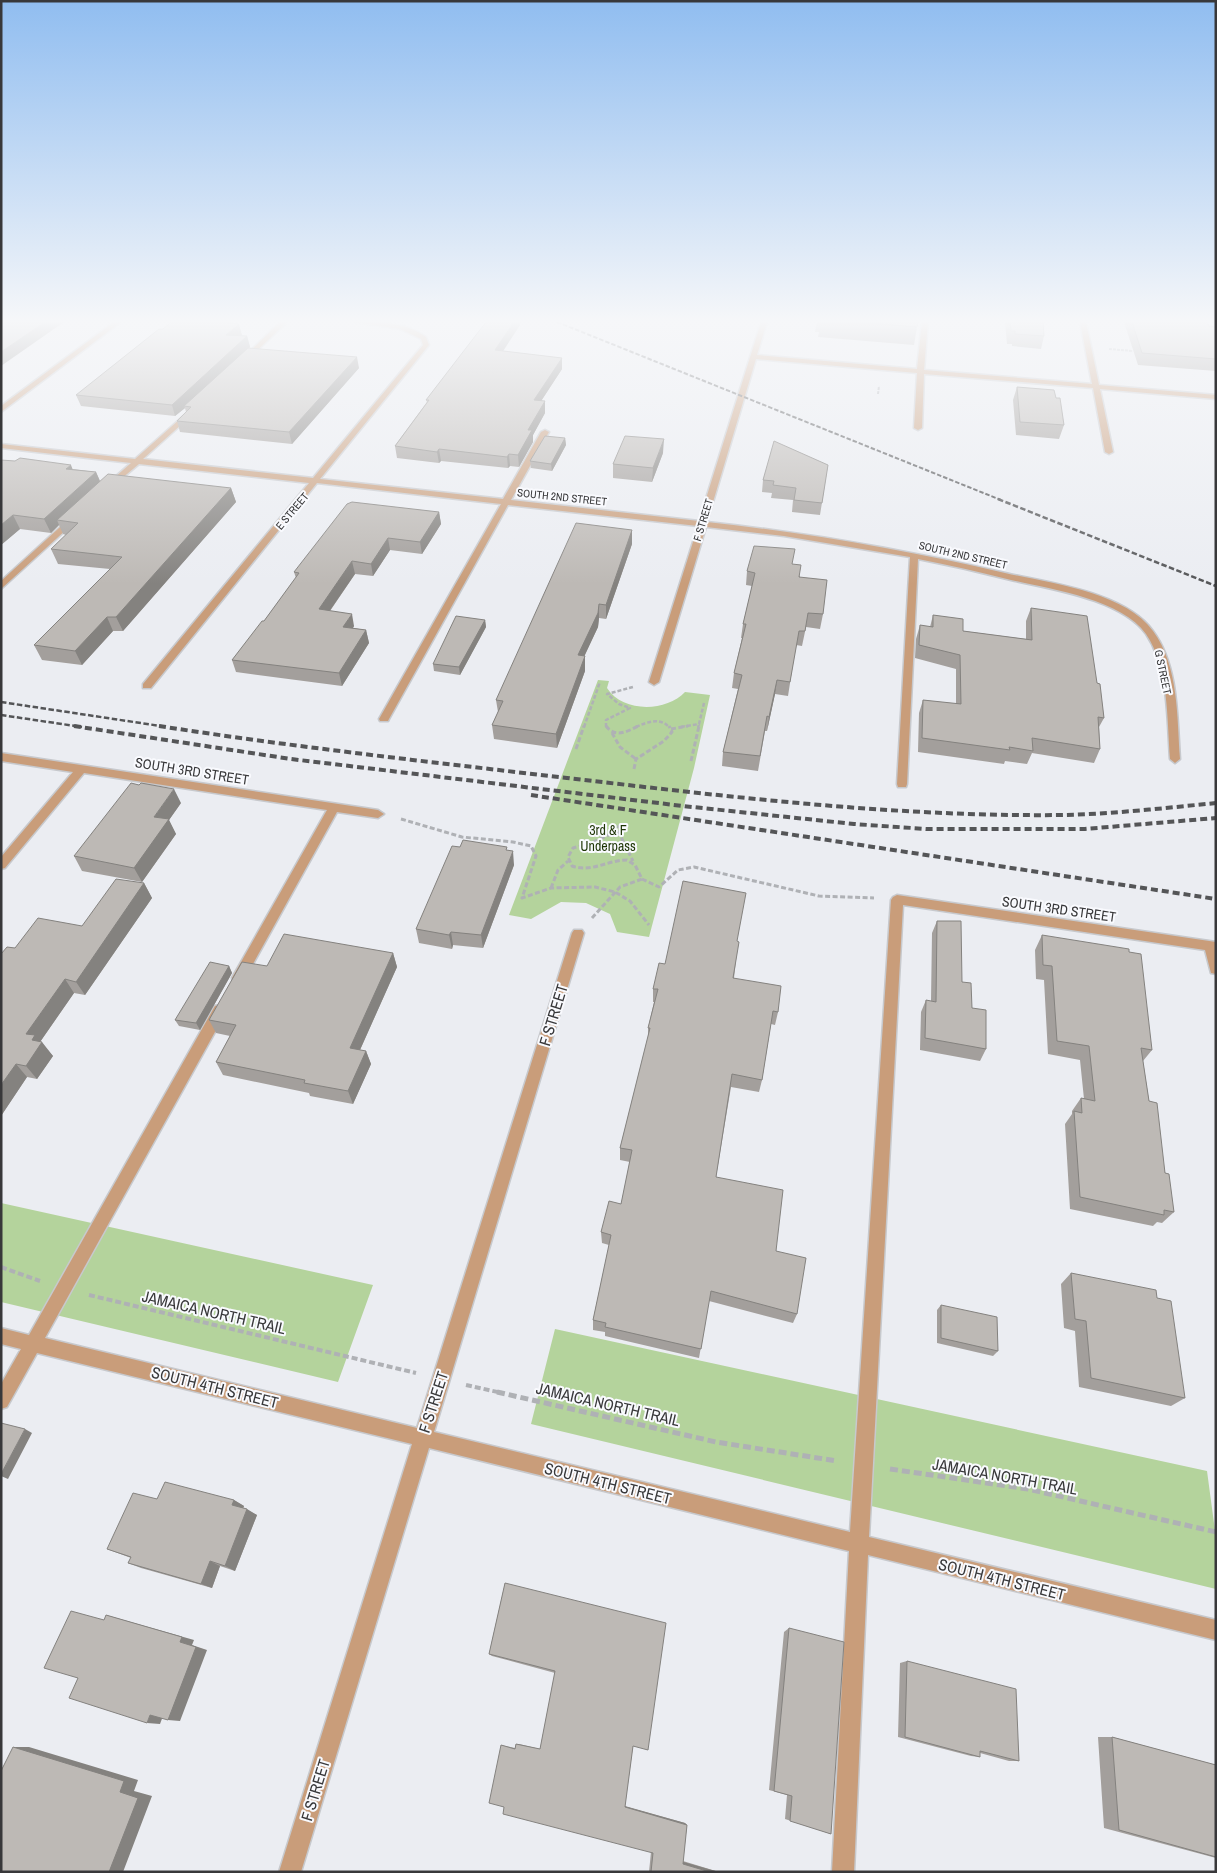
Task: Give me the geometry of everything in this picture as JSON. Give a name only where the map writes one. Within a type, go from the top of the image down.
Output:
[{"type":"street","points":[[99,496],[192,409]]},
{"type":"street","name":"E STREET","points":[[147,686],[374,409]]},
{"type":"street","name":"F STREET","points":[[654,682],[738,409]]},
{"type":"street","points":[[918,428],[919,409]]},
{"type":"street","points":[[1100,409],[1109,452]]},
{"type":"street","points":[[384,719],[545,432]]},
{"type":"street","name":"SOUTH 2ND STREET","points":[[1,446],[702,523],[812,537],[914,555],[1039,584],[1113,606]]},
{"type":"street","points":[[1,586],[80,514]]},
{"type":"street","points":[[902,784],[914,555]]},
{"type":"street","name":"G STREET","points":[[1113,606],[1138,621],[1157,643],[1162,657],[1170,707],[1175,759]]},
{"type":"street","name":"SOUTH 3RD STREET","points":[[1,757],[378,814]]},
{"type":"street","points":[[1,865],[80,769]]},
{"type":"street","points":[[1,1401],[334,807]]},
{"type":"street","points":[[843,1872],[859,1544],[897,900]]},
{"type":"street","name":"SOUTH 3RD STREET","points":[[897,900],[1213,947]]},
{"type":"street","name":"F STREET","points":[[290,1872],[578,933]]},
{"type":"street","points":[[1213,947],[1216,969]]},
{"type":"street","name":"SOUTH 4TH STREET","points":[[1,1336],[1216,1630]]},
{"type":"path","points":[[576,749],[600,682]]},
{"type":"path","points":[[636,759],[620,747],[606,727],[606,720],[630,708],[619,704],[606,694],[654,682]]},
{"type":"path","points":[[691,761],[704,703]]},
{"type":"path","points":[[612,733],[621,734],[653,721],[663,722],[671,728],[699,724]]},
{"type":"path","points":[[634,769],[636,759],[664,741],[672,732],[671,728]]},
{"type":"path","points":[[378,814],[462,837],[513,842],[531,846],[536,856],[522,898],[551,888],[595,887],[615,892],[630,901],[649,925]]},
{"type":"path","points":[[619,825],[618,830],[642,879],[659,887],[678,870],[694,867],[819,896],[897,900]]},
{"type":"path","points":[[551,888],[558,870],[568,861],[569,853],[573,848],[591,844],[618,830]]},
{"type":"path","points":[[568,861],[572,866],[583,870],[596,868],[620,859],[634,862]]},
{"type":"path","points":[[578,933],[620,887],[642,879]]},
{"type":"path","name":"JAMAICA NORTH TRAIL","points":[[1,1267],[64,1289],[716,1442],[864,1466],[1028,1489],[1216,1532]]},
{"type":"green space","name":"3rd & F Underpass","points":[[598,680],[609,681],[607,688],[614,696],[634,706],[656,706],[667,703],[677,699],[685,692],[710,695],[694,768],[649,937],[617,932],[610,914],[586,903],[561,902],[531,919],[509,915]]},
{"type":"green space","points":[[1,1203],[373,1285],[338,1382],[1,1302]]},
{"type":"green space","points":[[555,1329],[1207,1471],[1216,1538],[1216,1589],[531,1424]]},
{"type":"building","points":[[189,409],[309,409],[289,432],[177,421]]},
{"type":"building","points":[[422,409],[540,409],[528,430],[532,430],[518,455],[509,454],[507,457],[439,449],[437,452],[395,446]]},
{"type":"building","points":[[1019,409],[1062,409],[1064,425],[1020,422]]},
{"type":"building","points":[[545,436],[565,438],[551,464],[530,461]]},
{"type":"building","points":[[625,436],[664,439],[653,468],[613,464]]},
{"type":"building","points":[[774,441],[828,465],[822,503],[794,500],[796,488],[773,485],[774,481],[763,480]]},
{"type":"building","points":[[20,458],[71,465],[66,469],[96,472],[44,519],[13,515],[1,525],[1,460],[15,461]]},
{"type":"building","points":[[108,474],[231,488],[116,617],[107,617],[75,651],[34,645],[122,557],[51,549],[78,523],[57,520]]},
{"type":"building","points":[[352,502],[439,512],[420,542],[388,538],[371,564],[352,561],[319,609],[352,614],[343,627],[366,630],[339,673],[232,660],[262,621],[264,621],[299,573],[294,572],[347,504]]},
{"type":"building","points":[[576,523],[632,530],[606,605],[599,604],[598,613],[578,655],[585,656],[556,734],[492,725],[503,701],[496,700]]},
{"type":"building","points":[[754,546],[795,549],[792,564],[801,565],[799,577],[827,580],[823,614],[808,613],[805,631],[799,631],[790,682],[777,680],[769,717],[767,716],[760,756],[723,752],[742,675],[734,673],[746,624],[743,624],[755,573],[747,571]]},
{"type":"building","points":[[1031,608],[1087,616],[1097,683],[1100,684],[1104,718],[1098,717],[1100,749],[1032,738],[1033,751],[1009,747],[1010,750],[922,738],[923,700],[961,704],[960,655],[919,645],[920,625],[933,627],[933,615],[963,619],[963,631],[1032,640]]},
{"type":"building","points":[[456,616],[485,620],[459,667],[433,664]]},
{"type":"building","points":[[131,783],[174,789],[154,817],[169,819],[134,868],[74,856]]},
{"type":"building","points":[[463,840],[507,847],[506,850],[513,851],[481,935],[451,932],[449,935],[416,929],[452,846],[460,847]]},
{"type":"building","points":[[116,879],[144,883],[76,982],[65,979],[26,1034],[35,1035],[32,1040],[42,1042],[26,1066],[16,1064],[1,1085],[1,954],[7,947],[15,948],[38,918],[82,926]]},
{"type":"building","points":[[683,881],[746,893],[737,941],[739,942],[733,978],[781,986],[778,1012],[773,1011],[762,1080],[732,1074],[716,1177],[783,1190],[776,1251],[806,1258],[797,1314],[711,1291],[701,1349],[605,1327],[606,1323],[593,1320],[611,1235],[601,1232],[609,1201],[621,1204],[632,1150],[620,1148],[650,1028],[648,1028],[658,989],[653,989],[659,963],[665,964]]},
{"type":"building","points":[[937,921],[961,921],[962,982],[971,983],[972,1008],[986,1010],[986,1049],[925,1038],[926,1000],[936,1002]]},
{"type":"building","points":[[284,934],[393,953],[350,1048],[366,1051],[348,1091],[304,1083],[305,1080],[216,1062],[236,1025],[209,1020],[242,962],[267,966]]},
{"type":"building","points":[[1042,935],[1129,949],[1129,952],[1141,954],[1152,1050],[1141,1048],[1149,1101],[1157,1103],[1165,1173],[1169,1174],[1174,1212],[1164,1210],[1164,1215],[1080,1197],[1074,1111],[1082,1113],[1081,1098],[1095,1101],[1089,1046],[1057,1041],[1052,966],[1043,965]]},
{"type":"building","points":[[210,962],[229,966],[196,1023],[175,1020]]},
{"type":"building","points":[[1071,1273],[1156,1290],[1157,1298],[1171,1301],[1185,1398],[1091,1378],[1086,1321],[1075,1319]]},
{"type":"building","points":[[941,1305],[997,1317],[998,1351],[941,1338]]},
{"type":"building","points":[[1,1423],[25,1429],[1,1474]]},
{"type":"building","points":[[165,1482],[234,1500],[232,1505],[247,1509],[225,1566],[210,1561],[201,1584],[128,1563],[131,1557],[107,1549],[133,1493],[157,1499]]},
{"type":"building","points":[[505,1583],[666,1623],[648,1750],[633,1746],[625,1807],[687,1825],[683,1864],[710,1872],[651,1872],[653,1853],[503,1814],[504,1807],[489,1803],[501,1745],[515,1749],[516,1744],[540,1749],[555,1671],[489,1654]]},
{"type":"building","points":[[71,1611],[104,1620],[106,1615],[182,1637],[180,1642],[196,1647],[168,1720],[150,1715],[147,1723],[69,1698],[78,1678],[44,1668]]},
{"type":"building","points":[[789,1628],[844,1642],[831,1834],[790,1821],[792,1796],[774,1791]]},
{"type":"building","points":[[907,1661],[1016,1689],[1019,1761],[980,1751],[980,1757],[905,1737]]},
{"type":"building","points":[[1112,1737],[1216,1765],[1216,1857],[1119,1830]]},
{"type":"building","points":[[13,1747],[124,1781],[120,1792],[138,1798],[109,1872],[1,1872],[1,1771]]},
{"type":"railway","points":[[775,409],[1001,500]]},
{"type":"railway","points":[[998,499],[1216,586]]},
{"type":"railway","points":[[1,702],[167,727]]},
{"type":"railway","points":[[1,715],[82,727]]},
{"type":"railway","points":[[74,726],[291,759],[683,806],[854,824],[927,829],[1085,829],[1216,818]]},
{"type":"railway","points":[[159,726],[567,778],[752,799],[876,809],[938,813],[1062,815],[1120,812],[1216,803]]},
{"type":"railway","points":[[531,795],[1216,899]]}]
